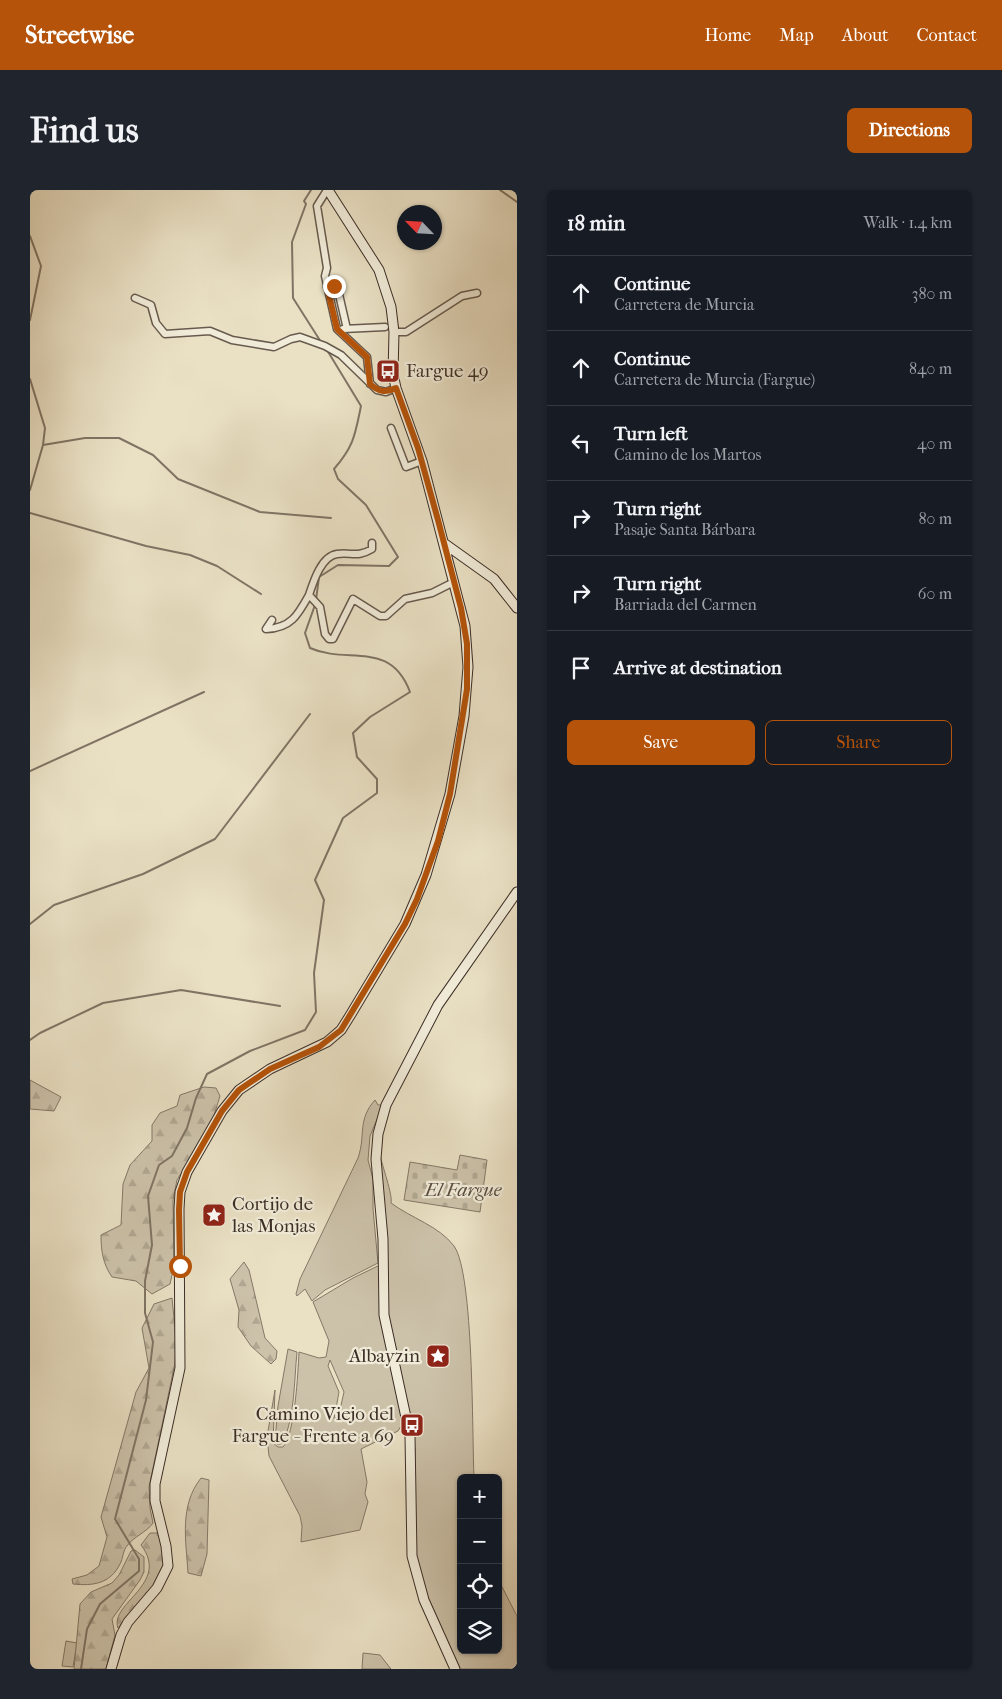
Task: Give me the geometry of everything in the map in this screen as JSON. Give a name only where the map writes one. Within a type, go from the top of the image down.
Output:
[{"type":"main road","points":[[111,1669],[121,1635],[137,1610],[157,1588],[168,1566],[166,1546],[155,1501],[156,1484],[180,1368],[179,1210],[183,1181],[222,1111],[239,1090],[270,1069],[319,1047],[341,1030],[405,924],[417,899],[438,841],[464,716],[468,674],[465,626],[422,461],[396,388],[393,374],[394,332],[391,307],[379,270],[328,190]]},
{"type":"main road","points":[[445,544],[494,579],[517,608]]},
{"type":"main road","points":[[455,1669],[424,1600],[412,1556],[410,1436],[384,1315],[383,1239],[376,1159],[378,1134],[386,1106],[438,1005],[517,892]]},
{"type":"street","points":[[328,190],[317,206],[327,268],[324,276],[337,329],[367,357],[370,384]]},
{"type":"street","points":[[327,287],[334,286],[338,290],[347,329]]},
{"type":"street","points":[[394,332],[406,332],[462,296],[476,293]]},
{"type":"street","points":[[135,298],[151,305],[156,323],[165,334],[210,331],[232,340],[267,347],[274,347],[300,337],[313,340],[341,355],[377,390],[386,392],[396,388]]},
{"type":"street","points":[[337,329],[385,327]]},
{"type":"street","points":[[391,428],[406,466],[422,461]]},
{"type":"street","points":[[272,620],[266,628],[291,622],[299,615],[319,570],[329,557],[336,554],[361,555],[372,549],[372,543]]},
{"type":"street","points":[[308,595],[320,607],[325,634],[329,639],[333,639],[353,599],[380,616],[386,616],[405,599],[432,593],[454,582]]},
{"type":"green space","points":[[30,1080],[61,1097],[54,1111],[30,1109]]},
{"type":"green space","points":[[204,1087],[216,1088],[220,1096],[212,1122],[177,1180],[173,1200],[174,1266],[170,1284],[152,1294],[136,1281],[112,1277],[103,1257],[101,1235],[121,1225],[123,1184],[130,1165],[152,1141],[152,1125],[160,1113],[177,1106],[180,1095]]},
{"type":"green space","points":[[375,1100],[378,1105],[383,1105],[370,1136],[368,1160],[373,1179],[373,1209],[378,1263],[325,1290],[312,1301],[305,1289],[297,1296],[300,1279],[358,1158],[366,1114]]},
{"type":"green space","points":[[380,1154],[391,1203],[441,1233],[454,1246],[461,1262],[469,1320],[474,1474],[457,1474],[457,1654],[502,1654],[502,1587],[517,1616],[517,1669],[458,1669],[430,1608],[416,1564],[413,1513],[415,1449],[388,1322],[379,1170]]},
{"type":"green space","name":"El Fargue","points":[[460,1155],[487,1160],[480,1212],[404,1200],[410,1162],[457,1170]]},
{"type":"green space","points":[[244,1262],[249,1270],[265,1338],[277,1351],[276,1359],[271,1364],[251,1346],[238,1327],[239,1310],[230,1279]]},
{"type":"green space","points":[[380,1265],[406,1427],[401,1426],[398,1431],[361,1449],[367,1482],[365,1494],[368,1502],[360,1530],[301,1542],[302,1526],[300,1516],[269,1456],[267,1437],[275,1390],[273,1443],[278,1447],[283,1447],[287,1440],[293,1417],[299,1352],[319,1358],[326,1357],[329,1341],[313,1302],[353,1278]],"holes":[[[330,1360],[344,1392],[339,1414],[334,1419],[339,1392],[328,1366]]]},
{"type":"green space","points":[[172,1298],[176,1338],[175,1363],[149,1487],[153,1523],[127,1546],[116,1571],[106,1580],[87,1585],[73,1584],[72,1579],[87,1575],[99,1566],[107,1537],[101,1517],[136,1392],[149,1368],[142,1328],[154,1304]]},
{"type":"green space","points":[[288,1349],[297,1352],[293,1398],[287,1432],[283,1443],[278,1445],[275,1441],[278,1406]]},
{"type":"green space","points":[[201,1478],[209,1480],[207,1554],[201,1576],[188,1573],[185,1536],[189,1500]]},
{"type":"green space","points":[[150,1533],[158,1533],[163,1548],[163,1567],[160,1576],[147,1595],[118,1628],[118,1619],[122,1610],[145,1582],[149,1571],[148,1559],[141,1545]]},
{"type":"green space","points":[[135,1550],[144,1557],[144,1572],[112,1619],[115,1635],[106,1669],[74,1669],[80,1604],[91,1592],[112,1583],[119,1575],[131,1551]]},
{"type":"green space","points":[[66,1641],[77,1643],[73,1667],[62,1666]]},
{"type":"green space","points":[[363,1653],[380,1655],[391,1669],[362,1669]]},
{"type":"waterway","points":[[311,190],[304,201],[306,204],[292,242],[293,298],[321,342]]},
{"type":"waterway","points":[[500,190],[517,202]]},
{"type":"waterway","points":[[30,236],[41,266],[30,320]]},
{"type":"waterway","points":[[316,600],[319,577],[338,565],[389,566],[398,557],[366,505],[338,479],[334,469],[350,447],[361,406],[327,350]]},
{"type":"waterway","points":[[30,379],[45,428],[43,445],[30,490]]},
{"type":"waterway","points":[[43,445],[85,438],[119,438],[153,455],[178,479],[260,512],[331,518]]},
{"type":"waterway","points":[[30,513],[146,546],[190,555],[217,566],[261,594]]},
{"type":"waterway","points":[[81,1669],[87,1629],[100,1604],[139,1571],[139,1559],[115,1519],[146,1400],[153,1342],[145,1313],[145,1281],[152,1245],[148,1196],[159,1165],[172,1156],[187,1128],[196,1098],[207,1074],[250,1051],[305,1030],[316,1012],[314,973],[324,900],[315,880],[343,818],[377,793],[377,779],[357,757],[353,733],[370,717],[410,692],[402,676],[391,665],[380,659],[367,656],[324,653],[310,648],[305,633],[315,605]]},
{"type":"waterway","points":[[30,771],[204,692]]},
{"type":"waterway","points":[[30,924],[54,905],[143,874],[215,839],[310,714]]},
{"type":"waterway","points":[[30,1040],[40,1033],[103,1003],[181,990],[280,1006]]},
{"type":"place","name":"Fargue 49","points":[[388,371]]},
{"type":"place","name":"Cortijo de las Monjas","points":[[214,1215]]},
{"type":"place","name":"Albayzin","points":[[438,1356]]},
{"type":"place","name":"Camino Viejo del Fargue - Frente a 69","points":[[412,1425]]},
{"type":"route","points":[[180,1266],[180,1192],[187,1172],[222,1111],[239,1090],[254,1078],[319,1047],[341,1030],[405,924],[417,899],[438,841],[450,794],[464,716],[468,667],[465,626],[422,461],[396,388],[386,392],[377,390],[370,384],[367,357],[337,329],[327,287],[334,286]]}]
